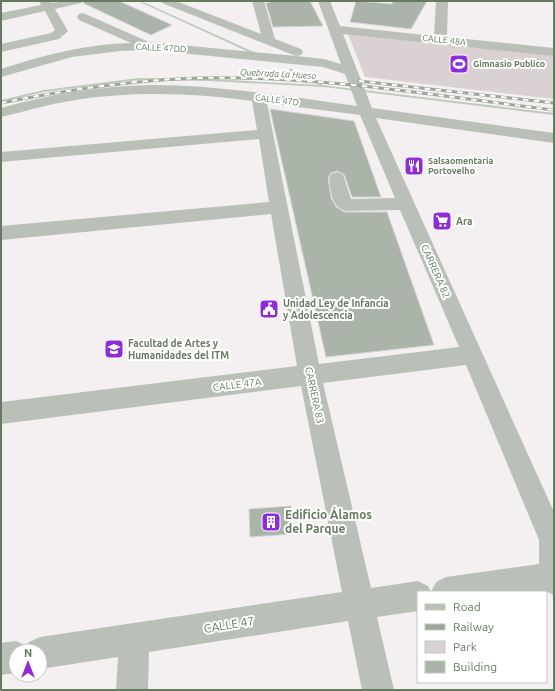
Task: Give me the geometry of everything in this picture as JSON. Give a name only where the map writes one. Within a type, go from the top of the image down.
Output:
[{"type":"street","points":[[1,17],[47,4],[77,1]]},
{"type":"street","points":[[166,1],[189,6],[324,63]]},
{"type":"street","points":[[258,1],[269,41]]},
{"type":"street","name":"CARRERA 82","points":[[324,1],[363,104],[545,523],[554,539],[554,577]]},
{"type":"street","points":[[440,40],[442,1]]},
{"type":"street","points":[[1,48],[59,35],[62,31],[47,4]]},
{"type":"street","points":[[83,17],[149,46]]},
{"type":"street","name":"CALLE 48A","points":[[334,29],[554,52]]},
{"type":"street","name":"CALLE 47DD","points":[[1,73],[38,61],[72,53],[120,47],[149,46],[255,55],[324,63],[352,75]]},
{"type":"street","name":"CALLE 47DD","points":[[324,63],[345,54]]},
{"type":"street","name":"CALLE 47D","points":[[1,113],[34,103],[120,90],[144,89],[202,91],[259,98],[363,104],[554,138]]},
{"type":"street","name":"CARRERA 83","points":[[259,98],[310,375],[378,690]]},
{"type":"street","points":[[1,157],[266,134]]},
{"type":"street","points":[[336,178],[343,203],[346,206],[406,203]]},
{"type":"street","points":[[1,233],[279,207]]},
{"type":"street","name":"CALLE 47A","points":[[1,413],[473,355]]},
{"type":"street","points":[[453,591],[554,577]]},
{"type":"street","name":"CALLE 47","points":[[48,653],[417,596]]},
{"type":"street","points":[[132,690],[134,640]]},
{"type":"green space","points":[[348,34],[554,55],[554,99],[365,77]]},
{"type":"building","points":[[84,1],[119,1],[172,25],[151,35],[83,3]]},
{"type":"building","points":[[270,1],[310,1],[323,26],[273,27],[266,3]]},
{"type":"building","points":[[356,1],[392,4],[393,1],[427,1],[411,29],[350,22]]},
{"type":"building","points":[[270,109],[354,121],[381,197],[352,197],[344,174],[337,171],[331,173],[328,177],[331,198],[336,207],[344,212],[387,212],[434,345],[326,357]]},
{"type":"building","name":"Edificio Álamos del Parque","points":[[291,506],[293,534],[250,537],[249,509]]},
{"type":"waterway","points":[[139,1],[254,53]]},
{"type":"waterway","points":[[291,70],[321,84]]},
{"type":"waterway","name":"Quebrada La Hueso","points":[[1,101],[44,91],[138,79],[210,80],[324,86],[554,114]]},
{"type":"railway","points":[[1,103],[124,83],[174,79],[244,78],[333,83],[554,110]]},
{"type":"railway","points":[[359,81],[554,103]]},
{"type":"place","name":"Gimnasio Publico","points":[[459,64]]},
{"type":"place","name":"Salsaomentaria Portovelho","points":[[414,166]]},
{"type":"place","name":"Ara","points":[[442,221]]},
{"type":"place","name":"Unidad Ley de Infancia y Adolescencia","points":[[269,309]]},
{"type":"place","name":"Facultad de Artes y Humanidades del ITM","points":[[114,349]]},
{"type":"place","name":"Edificio Álamos del Parque","points":[[271,522]]}]
